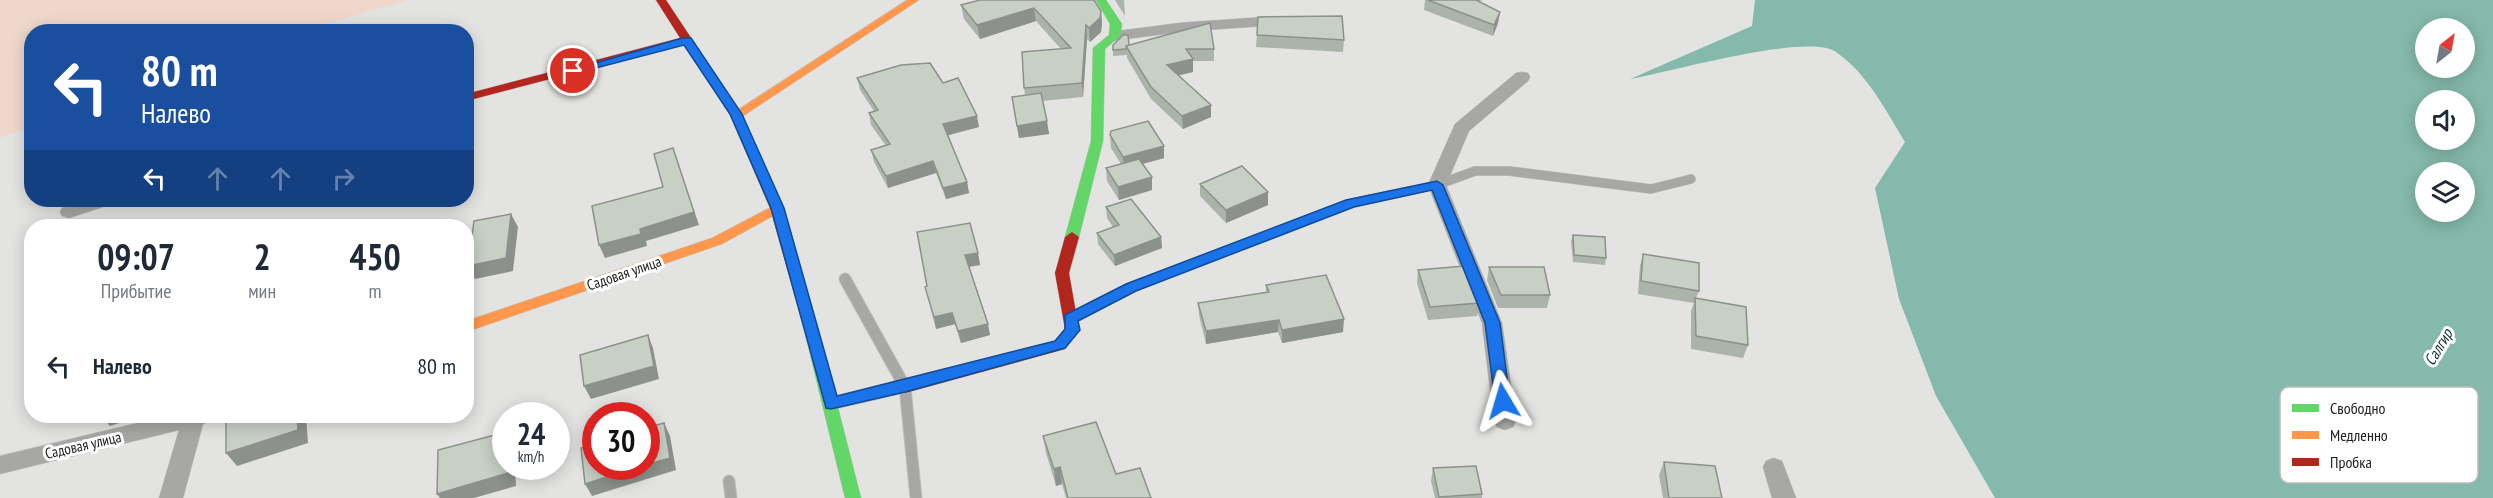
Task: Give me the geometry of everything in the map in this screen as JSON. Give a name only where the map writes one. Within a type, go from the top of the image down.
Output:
[{"type":"street","points":[[661,0],[736,114],[777,208],[831,404],[853,498]]},
{"type":"street","points":[[736,114],[914,0]]},
{"type":"street","points":[[905,387],[1060,345],[1072,330],[1062,273],[1097,141],[1099,48],[1114,36],[1116,24],[1101,0]]},
{"type":"street","points":[[474,96],[687,40]]},
{"type":"street","points":[[1505,421],[1492,323],[1437,185],[1461,128],[1522,77]]},
{"type":"street","points":[[1070,319],[1131,287],[1351,203],[1437,185]]},
{"type":"street","points":[[69,212],[84,207]]},
{"type":"street","name":"Садовая улица","points":[[474,324],[717,241],[777,208]]},
{"type":"street","name":"Садовая улица","points":[[0,465],[172,423]]},
{"type":"street","points":[[171,498],[195,423]]},
{"type":"street","points":[[1774,467],[1784,498]]},
{"type":"lane","points":[[1114,36],[1185,27],[1285,21]]},
{"type":"lane","points":[[1437,185],[1475,171],[1509,171],[1651,189],[1690,179]]},
{"type":"lane","points":[[845,279],[905,387],[916,498]]},
{"type":"lane","points":[[831,404],[905,387]]},
{"type":"lane","points":[[729,481],[731,498]]},
{"type":"shaded area","points":[[0,0],[408,0],[325,24],[24,24],[24,129],[0,138]]},
{"type":"water","name":"Салгир","points":[[1755,0],[2493,0],[2493,498],[1995,498],[1936,396],[1899,299],[1875,188],[1905,142],[1875,93],[1857,71],[1836,52],[1821,47],[1797,47],[1737,56],[1630,79],[1752,26]]},
{"type":"building","points":[[980,0],[1094,0],[1101,11],[1100,18],[1089,28],[1086,25],[1082,83],[1024,88],[1022,52],[1071,48],[1034,8],[977,25],[961,5]]},
{"type":"building","points":[[1428,0],[1476,0],[1500,12],[1494,25]]},
{"type":"building","points":[[1342,16],[1344,40],[1257,35],[1258,17]]},
{"type":"building","points":[[1210,23],[1214,49],[1186,49],[1193,59],[1167,65],[1211,105],[1182,116],[1151,87],[1126,46]]},
{"type":"building","points":[[1123,35],[1128,35],[1129,45],[1126,49],[1113,50],[1113,45]]},
{"type":"building","points":[[930,63],[943,83],[958,78],[977,116],[943,124],[967,182],[943,188],[933,161],[886,176],[871,150],[890,144],[869,113],[878,110],[857,78],[901,65]]},
{"type":"building","points":[[1041,93],[1047,121],[1017,126],[1012,97]]},
{"type":"building","points":[[1148,121],[1164,146],[1123,157],[1110,135],[1111,131]]},
{"type":"building","points":[[673,148],[694,212],[640,229],[641,234],[599,245],[592,206],[663,187],[654,154]]},
{"type":"building","points":[[1139,159],[1152,177],[1118,187],[1106,168]]},
{"type":"building","points":[[1242,166],[1268,192],[1226,210],[1200,184]]},
{"type":"building","points":[[1131,199],[1161,237],[1114,255],[1097,233],[1119,225],[1106,207]]},
{"type":"building","points":[[511,214],[506,258],[474,265],[474,221]]},
{"type":"building","points":[[970,223],[978,253],[965,255],[988,324],[958,331],[952,313],[934,317],[925,287],[927,286],[917,232]]},
{"type":"building","points":[[1573,235],[1605,237],[1606,258],[1574,255]]},
{"type":"building","points":[[1643,254],[1699,263],[1699,291],[1641,281]]},
{"type":"building","points":[[1464,266],[1479,303],[1430,307],[1418,270]]},
{"type":"building","points":[[1489,267],[1544,267],[1550,295],[1501,295]]},
{"type":"building","points":[[1326,275],[1344,319],[1282,330],[1279,320],[1206,331],[1198,303],[1269,292],[1266,285]]},
{"type":"building","points":[[1695,298],[1746,307],[1748,345],[1696,336]]},
{"type":"building","points":[[648,335],[654,366],[584,386],[580,355]]},
{"type":"building","points":[[1096,422],[1116,474],[1140,468],[1151,498],[1068,498],[1060,467],[1054,469],[1043,436]]},
{"type":"building","points":[[226,423],[298,423],[298,430],[226,453]]},
{"type":"building","points":[[664,423],[670,458],[660,461],[660,424]]},
{"type":"building","points":[[492,436],[492,478],[437,494],[438,450]]},
{"type":"building","points":[[1664,462],[1715,466],[1722,498],[1669,498]]},
{"type":"building","points":[[1476,466],[1482,494],[1439,497],[1433,468]]},
{"type":"building","points":[[585,480],[597,480],[585,484]]},
{"type":"traffic: fast","points":[[1072,237],[1097,141],[1099,48],[1114,36],[1116,24],[1101,0]]},
{"type":"traffic: fast","points":[[810,325],[853,498]]},
{"type":"traffic: slow","points":[[736,115],[914,0]]},
{"type":"traffic: slow","points":[[1070,319],[1131,287],[1351,203],[1437,185]]},
{"type":"traffic: slow","points":[[474,324],[717,241],[777,208]]},
{"type":"traffic: jam","points":[[661,0],[736,115],[777,208],[810,325]]},
{"type":"traffic: jam","points":[[474,96],[687,40]]},
{"type":"traffic: jam","points":[[905,387],[1060,345],[1072,330],[1062,273],[1072,237]]},
{"type":"route","points":[[573,71],[687,40],[736,114],[777,208],[831,404],[905,387],[1060,345],[1072,330],[1070,319],[1131,287],[1351,203],[1437,185],[1492,323],[1503,401]]}]
